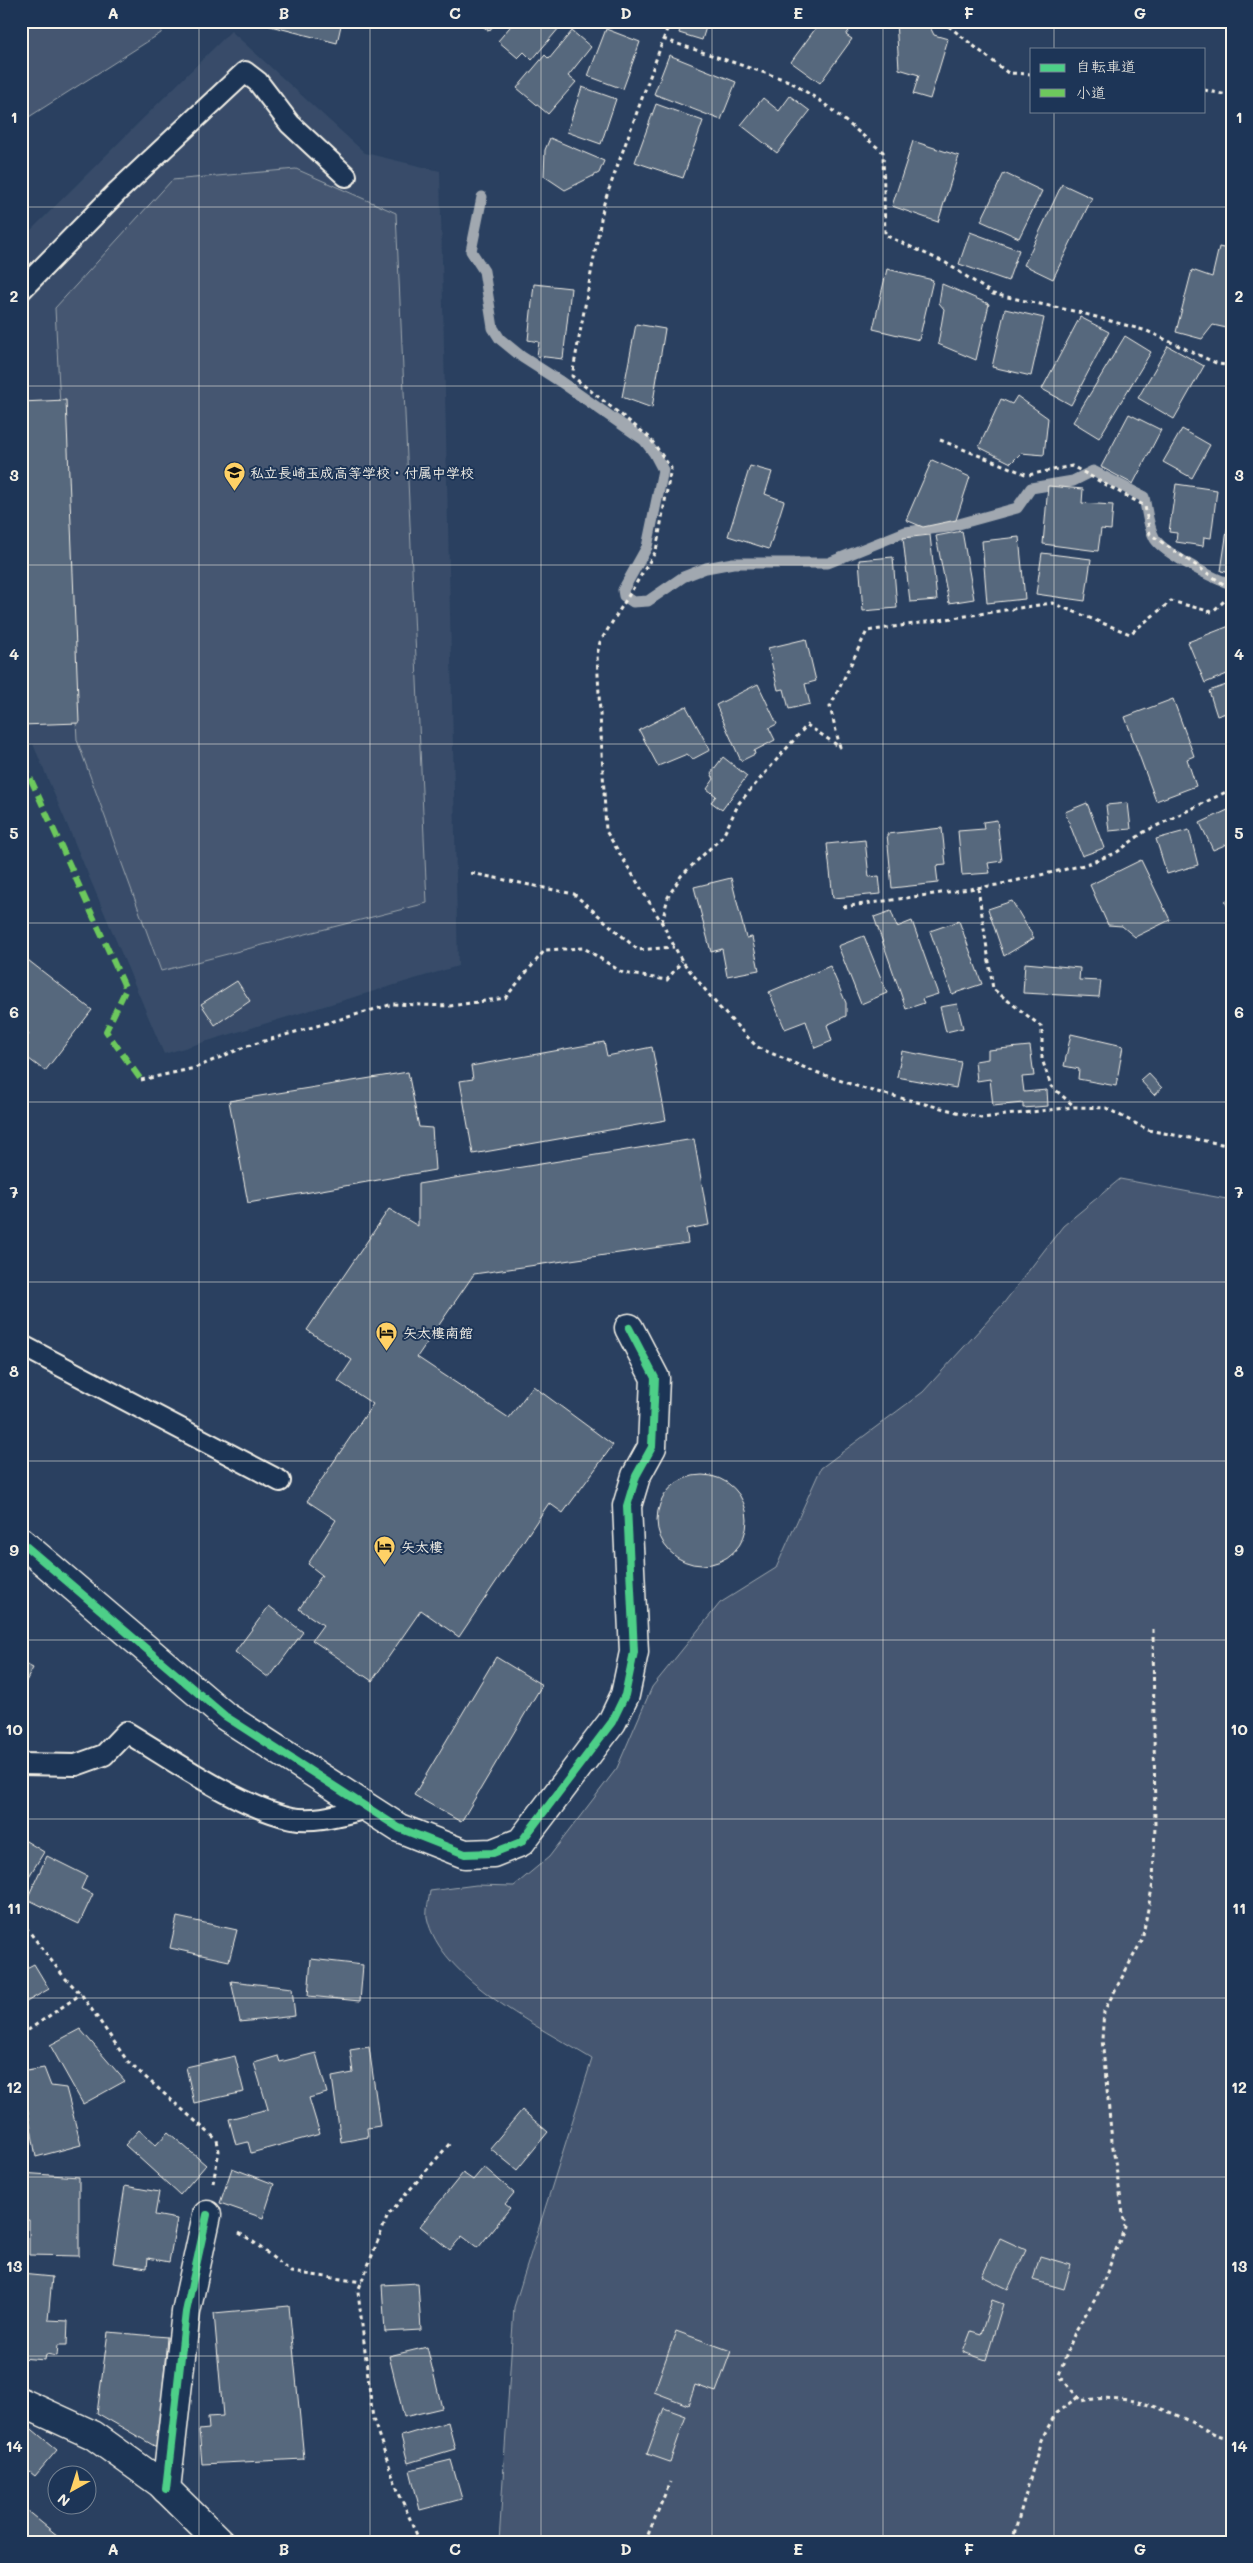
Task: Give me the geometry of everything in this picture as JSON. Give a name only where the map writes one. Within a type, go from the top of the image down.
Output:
[{"type":"street","points":[[21,1542],[224,1716],[400,1828],[465,1854],[493,1852],[521,1842],[612,1722],[625,1694],[634,1652],[627,1506],[636,1476],[652,1448],[655,1378],[629,1328]]},
{"type":"street","points":[[166,2488],[186,2312],[207,2215]]},
{"type":"street","points":[[21,2402],[93,2435],[166,2488],[220,2542]]},
{"type":"lane","points":[[21,290],[118,191],[245,72],[258,82],[290,124],[346,176]]},
{"type":"lane","points":[[21,1345],[280,1481]]},
{"type":"lane","points":[[21,1764],[76,1765],[104,1755],[126,1732],[250,1805],[294,1818],[326,1817],[368,1808]]},
{"type":"path","points":[[670,21],[604,203],[572,376],[649,437],[671,468],[656,551],[600,642],[597,655],[603,739],[606,831],[662,922],[682,962],[719,1007],[757,1047],[810,1070],[865,1089],[981,1118],[1074,1107],[1106,1108],[1148,1130],[1232,1146]]},
{"type":"path","points":[[942,21],[1008,73],[1030,74]]},
{"type":"path","points":[[663,39],[789,81],[822,102],[883,152],[886,234],[946,263],[993,294],[1078,312],[1147,331],[1218,364],[1232,366]]},
{"type":"path","points":[[1206,90],[1232,96]]},
{"type":"path","points":[[940,440],[1028,475],[1072,466],[1146,506],[1150,534],[1232,590]]},
{"type":"path","points":[[662,922],[668,897],[681,876],[723,836],[739,803],[807,725],[840,747],[830,707],[867,631],[1052,603],[1130,634],[1171,601],[1212,612],[1232,594]]},
{"type":"path","points":[[843,907],[978,888],[1084,865],[1116,853],[1144,832],[1232,789]]},
{"type":"path","points":[[471,873],[574,894],[638,950],[674,947]]},
{"type":"path","points":[[978,888],[993,989],[1042,1027],[1042,1059],[1051,1086],[1074,1107]]},
{"type":"path","points":[[141,1080],[195,1068],[247,1046],[393,1004],[450,1006],[506,998],[545,950],[584,948],[623,973],[667,980],[682,962]]},
{"type":"path","points":[[1153,1629],[1155,1825],[1153,1883],[1142,1940],[1104,2011],[1102,2039],[1112,2141],[1125,2227],[1100,2290],[1075,2332],[1059,2375],[1081,2401],[1096,2398],[1155,2405],[1192,2422],[1212,2435],[1232,2439]]},
{"type":"path","points":[[21,1920],[64,1977],[81,1994],[128,2062],[217,2140],[219,2151],[207,2215],[251,2240],[291,2272],[362,2282]]},
{"type":"path","points":[[21,2035],[81,1994]]},
{"type":"path","points":[[420,2542],[398,2491],[373,2419],[358,2291],[388,2215],[451,2142]]},
{"type":"path","points":[[1012,2542],[1041,2440],[1056,2413],[1078,2397]]},
{"type":"path","points":[[645,2542],[670,2482]]},
{"type":"shaded area","points":[[21,21],[165,21],[161,33],[21,122]]},
{"type":"shaded area","name":"私立長崎玉成高等学校・付属中学校","points":[[231,31],[365,153],[440,171],[458,966],[164,1054],[33,744],[21,749],[21,240]]},
{"type":"shaded area","name":"私立長崎玉成高等学校・付属中学校","points":[[296,169],[396,213],[427,903],[161,971],[77,740],[55,308],[172,180]]},
{"type":"shaded area","points":[[1120,1179],[1232,1200],[1232,2542],[499,2542],[514,2307],[592,2059],[495,2000],[471,1981],[451,1961],[435,1940],[427,1917],[430,1891],[476,1885],[514,1886],[549,1857],[617,1768],[652,1687],[720,1603],[776,1568],[821,1468],[923,1392],[1003,1304],[1063,1226]]},
{"type":"building","points":[[251,21],[342,21],[337,43]]},
{"type":"building","points":[[476,21],[497,21],[489,31]]},
{"type":"building","points":[[515,21],[565,21],[532,60],[524,52],[518,58],[498,41]]},
{"type":"building","points":[[682,21],[707,24],[702,40],[679,33]]},
{"type":"building","points":[[821,21],[842,21],[851,28],[846,35],[852,39],[820,83],[791,62]]},
{"type":"building","points":[[896,21],[927,21],[934,35],[948,39],[930,99],[913,94],[919,75],[899,69]]},
{"type":"building","points":[[606,29],[640,42],[623,89],[588,76]]},
{"type":"building","points":[[572,31],[591,47],[568,76],[576,82],[548,114],[517,88],[545,55],[549,59]]},
{"type":"building","points":[[669,55],[736,82],[721,120],[654,94]]},
{"type":"building","points":[[582,87],[616,99],[601,144],[567,132]]},
{"type":"building","points":[[790,96],[810,111],[777,153],[741,125],[763,98],[779,111]]},
{"type":"building","points":[[656,104],[703,121],[683,178],[635,162]]},
{"type":"building","points":[[550,138],[604,161],[599,173],[565,190],[544,176],[545,150]]},
{"type":"building","points":[[913,141],[959,156],[938,222],[892,206]]},
{"type":"building","points":[[1004,173],[1042,191],[1019,238],[981,221]]},
{"type":"building","points":[[1062,184],[1092,198],[1053,279],[1024,265]]},
{"type":"building","points":[[970,232],[1019,250],[1008,281],[959,264]]},
{"type":"building","points":[[1219,247],[1232,250],[1231,329],[1213,325],[1202,339],[1176,332],[1192,270],[1212,277]]},
{"type":"building","points":[[887,269],[933,280],[919,340],[873,329]]},
{"type":"building","points":[[534,284],[571,288],[563,359],[537,356],[539,342],[528,340]]},
{"type":"building","points":[[942,284],[989,304],[976,360],[938,344],[944,309],[939,303]]},
{"type":"building","points":[[1005,309],[1044,318],[1031,376],[992,367]]},
{"type":"building","points":[[1080,317],[1109,332],[1071,405],[1042,389]]},
{"type":"building","points":[[636,324],[665,329],[652,408],[622,397]]},
{"type":"building","points":[[1125,336],[1151,352],[1099,438],[1073,422]]},
{"type":"building","points":[[1168,346],[1204,366],[1174,419],[1138,398]]},
{"type":"building","points":[[1017,396],[1048,418],[1044,455],[1021,453],[1011,463],[979,447],[1001,399],[1012,404]]},
{"type":"building","points":[[66,400],[79,723],[21,725],[21,402]]},
{"type":"building","points":[[1129,414],[1161,430],[1133,484],[1101,467]]},
{"type":"building","points":[[1182,429],[1210,445],[1192,478],[1163,462]]},
{"type":"building","points":[[932,460],[970,477],[956,520],[923,527],[906,520]]},
{"type":"building","points":[[750,466],[772,472],[765,494],[784,501],[769,549],[728,536]]},
{"type":"building","points":[[1176,484],[1217,490],[1211,538],[1204,537],[1203,546],[1176,542],[1177,533],[1169,532]]},
{"type":"building","points":[[1048,486],[1083,489],[1082,503],[1113,505],[1111,530],[1101,529],[1098,551],[1043,544]]},
{"type":"building","points":[[1232,497],[1232,573],[1221,571]]},
{"type":"building","points":[[962,531],[974,599],[949,603],[936,536]]},
{"type":"building","points":[[930,535],[937,600],[910,602],[903,538]]},
{"type":"building","points":[[1019,537],[1025,599],[987,603],[982,541]]},
{"type":"building","points":[[1042,553],[1091,559],[1085,601],[1036,594]]},
{"type":"building","points":[[893,557],[897,608],[863,611],[859,560]]},
{"type":"building","points":[[1232,625],[1232,672],[1205,683],[1188,642]]},
{"type":"building","points":[[806,639],[816,681],[805,684],[810,704],[789,709],[784,689],[778,690],[768,648]]},
{"type":"building","points":[[1232,683],[1232,711],[1217,716],[1209,691]]},
{"type":"building","points":[[758,684],[777,724],[769,728],[775,740],[754,751],[755,754],[741,761],[716,705]]},
{"type":"building","points":[[1173,699],[1194,756],[1187,759],[1196,786],[1156,801],[1125,717]]},
{"type":"building","points":[[686,706],[710,750],[693,759],[687,754],[658,766],[639,730]]},
{"type":"building","points":[[1232,724],[1232,738],[1227,726]]},
{"type":"building","points":[[723,757],[747,776],[722,810],[711,802],[716,796],[707,789],[714,779],[711,773]]},
{"type":"building","points":[[1087,803],[1104,848],[1082,856],[1065,812]]},
{"type":"building","points":[[1128,803],[1131,829],[1109,831],[1106,805]]},
{"type":"building","points":[[1232,808],[1232,842],[1213,850],[1200,823]]},
{"type":"building","points":[[997,820],[1002,861],[988,863],[990,873],[962,875],[958,831],[984,829],[983,822]]},
{"type":"building","points":[[942,828],[946,865],[936,866],[938,883],[892,888],[887,834]]},
{"type":"building","points":[[1189,830],[1198,865],[1167,874],[1156,839]]},
{"type":"building","points":[[865,840],[869,877],[879,876],[881,894],[833,898],[827,844]]},
{"type":"building","points":[[1141,860],[1170,920],[1135,937],[1122,926],[1108,925],[1090,885]]},
{"type":"building","points":[[731,878],[746,938],[752,937],[759,970],[727,976],[722,949],[711,952],[694,887]]},
{"type":"building","points":[[1232,898],[1232,915],[1225,901]]},
{"type":"building","points":[[1012,901],[1034,938],[1004,956],[988,909]]},
{"type":"building","points":[[891,911],[897,927],[912,921],[938,994],[922,999],[924,1003],[906,1009],[874,917]]},
{"type":"building","points":[[959,921],[982,984],[952,994],[930,931]]},
{"type":"building","points":[[864,936],[887,993],[861,1004],[838,946]]},
{"type":"building","points":[[24,957],[92,1010],[45,1071],[21,1053],[21,1045],[29,1034],[21,1028],[21,960]]},
{"type":"building","points":[[1025,963],[1080,968],[1079,980],[1101,981],[1099,997],[1023,993]]},
{"type":"building","points":[[830,966],[846,1003],[846,1016],[827,1025],[832,1041],[815,1048],[806,1021],[785,1029],[769,992]]},
{"type":"building","points":[[237,981],[250,1001],[215,1025],[201,1004]]},
{"type":"building","points":[[957,1004],[963,1028],[946,1032],[940,1007]]},
{"type":"building","points":[[1071,1034],[1123,1046],[1116,1086],[1078,1079],[1079,1069],[1064,1066]]},
{"type":"building","points":[[604,1042],[607,1056],[652,1047],[666,1120],[473,1154],[460,1081],[473,1079],[471,1066]]},
{"type":"building","points":[[1030,1046],[1034,1076],[1022,1077],[1024,1092],[1047,1090],[1048,1106],[1023,1108],[1023,1103],[993,1106],[990,1079],[977,1081],[975,1061],[988,1059],[988,1050]]},
{"type":"building","points":[[902,1051],[961,1062],[956,1088],[897,1077]]},
{"type":"building","points":[[408,1072],[419,1127],[432,1128],[435,1170],[248,1203],[229,1101]]},
{"type":"building","points":[[1148,1073],[1162,1088],[1154,1095],[1140,1080]]},
{"type":"building","points":[[694,1139],[709,1225],[686,1229],[688,1243],[474,1274],[417,1357],[509,1418],[533,1386],[613,1445],[563,1513],[549,1503],[459,1637],[421,1610],[372,1681],[312,1640],[323,1625],[299,1609],[322,1575],[308,1564],[336,1520],[307,1501],[373,1404],[338,1381],[352,1360],[307,1330],[389,1209],[418,1226],[418,1184]]},
{"type":"building","points":[[702,1475],[719,1478],[734,1488],[744,1503],[747,1520],[744,1537],[734,1552],[719,1562],[702,1565],[685,1562],[670,1552],[660,1537],[657,1520],[660,1503],[670,1488],[685,1478]]},
{"type":"building","points":[[269,1606],[303,1632],[269,1678],[235,1652]]},
{"type":"building","points":[[496,1657],[542,1685],[461,1822],[414,1795]]},
{"type":"building","points":[[21,1662],[33,1668],[21,1691]]},
{"type":"building","points":[[21,1838],[44,1852],[23,1886],[21,1885]]},
{"type":"building","points":[[47,1856],[87,1876],[81,1889],[93,1894],[79,1924],[27,1899]]},
{"type":"building","points":[[177,1917],[237,1930],[229,1961],[170,1948]]},
{"type":"building","points":[[21,1946],[26,1955],[21,1957]]},
{"type":"building","points":[[311,1959],[363,1965],[360,2001],[308,1996]]},
{"type":"building","points":[[34,1964],[49,1989],[21,2005],[21,1971]]},
{"type":"building","points":[[231,1981],[292,1988],[295,2016],[240,2022]]},
{"type":"building","points":[[80,2029],[125,2081],[83,2104],[50,2045]]},
{"type":"building","points":[[369,2047],[380,2126],[367,2128],[368,2137],[341,2142],[332,2077],[353,2073],[350,2050]]},
{"type":"building","points":[[316,2053],[327,2093],[309,2098],[320,2134],[251,2153],[248,2142],[236,2145],[229,2119],[268,2109],[254,2063],[278,2056],[280,2062]]},
{"type":"building","points":[[235,2056],[244,2092],[194,2103],[186,2067]]},
{"type":"building","points":[[44,2068],[51,2086],[66,2088],[81,2145],[36,2157],[21,2072]]},
{"type":"building","points":[[522,2110],[548,2132],[517,2170],[490,2148]]},
{"type":"building","points":[[139,2130],[156,2145],[168,2132],[206,2165],[180,2195],[125,2145]]},
{"type":"building","points":[[484,2167],[514,2193],[505,2204],[510,2208],[478,2248],[462,2236],[450,2250],[420,2226],[463,2173],[473,2180]]},
{"type":"building","points":[[232,2168],[274,2184],[263,2218],[220,2203]]},
{"type":"building","points":[[21,2173],[79,2177],[79,2256],[29,2255],[29,2220],[21,2220]]},
{"type":"building","points":[[125,2186],[159,2192],[155,2215],[177,2219],[169,2262],[148,2258],[147,2268],[113,2263]]},
{"type":"building","points":[[1000,2238],[1026,2250],[1008,2289],[982,2276]]},
{"type":"building","points":[[1040,2256],[1071,2265],[1064,2289],[1033,2280]]},
{"type":"building","points":[[21,2274],[52,2277],[48,2320],[68,2321],[67,2345],[58,2345],[57,2356],[46,2354],[45,2360],[21,2358]]},
{"type":"building","points":[[418,2283],[421,2330],[385,2332],[382,2285]]},
{"type":"building","points":[[992,2300],[1003,2304],[986,2360],[963,2352],[971,2331],[981,2334]]},
{"type":"building","points":[[289,2306],[304,2459],[202,2464],[199,2430],[209,2429],[208,2417],[223,2416],[214,2313]]},
{"type":"building","points":[[676,2331],[731,2351],[716,2392],[695,2385],[688,2405],[654,2392]]},
{"type":"building","points":[[108,2332],[167,2337],[158,2448],[97,2413]]},
{"type":"building","points":[[427,2347],[442,2408],[404,2417],[389,2356]]},
{"type":"building","points":[[664,2408],[686,2416],[670,2462],[647,2454]]},
{"type":"building","points":[[21,2420],[57,2450],[35,2476],[21,2465]]},
{"type":"building","points":[[448,2422],[455,2449],[408,2463],[401,2436]]},
{"type":"building","points":[[451,2460],[462,2499],[420,2510],[410,2470]]},
{"type":"building","points":[[21,2506],[63,2540],[62,2542],[21,2542]]},
{"type":"waterway","points":[[482,197],[471,251],[484,271],[493,328],[500,339],[522,357],[644,440],[663,470],[647,547],[623,590],[624,596],[633,602],[648,601],[683,577],[706,568],[733,563],[828,563],[905,532],[948,527],[1017,508],[1031,488],[1073,481],[1093,471],[1144,497],[1151,529],[1160,545],[1190,565],[1232,584]]},
{"type":"marked path","points":[[23,762],[126,989],[106,1031],[141,1080]]},
{"type":"cycle path","points":[[21,1542],[225,1716],[399,1828],[465,1854],[493,1853],[521,1842],[612,1722],[625,1695],[634,1652],[627,1506],[636,1476],[652,1447],[655,1378],[629,1328]]},
{"type":"cycle path","points":[[166,2489],[186,2312],[207,2215]]},
{"type":"place","name":"私立長崎玉成高等学校・付属中学校","points":[[234,492]]},
{"type":"place","name":"矢太樓南館","points":[[387,1352]]},
{"type":"place","name":"矢太樓","points":[[385,1566]]}]
